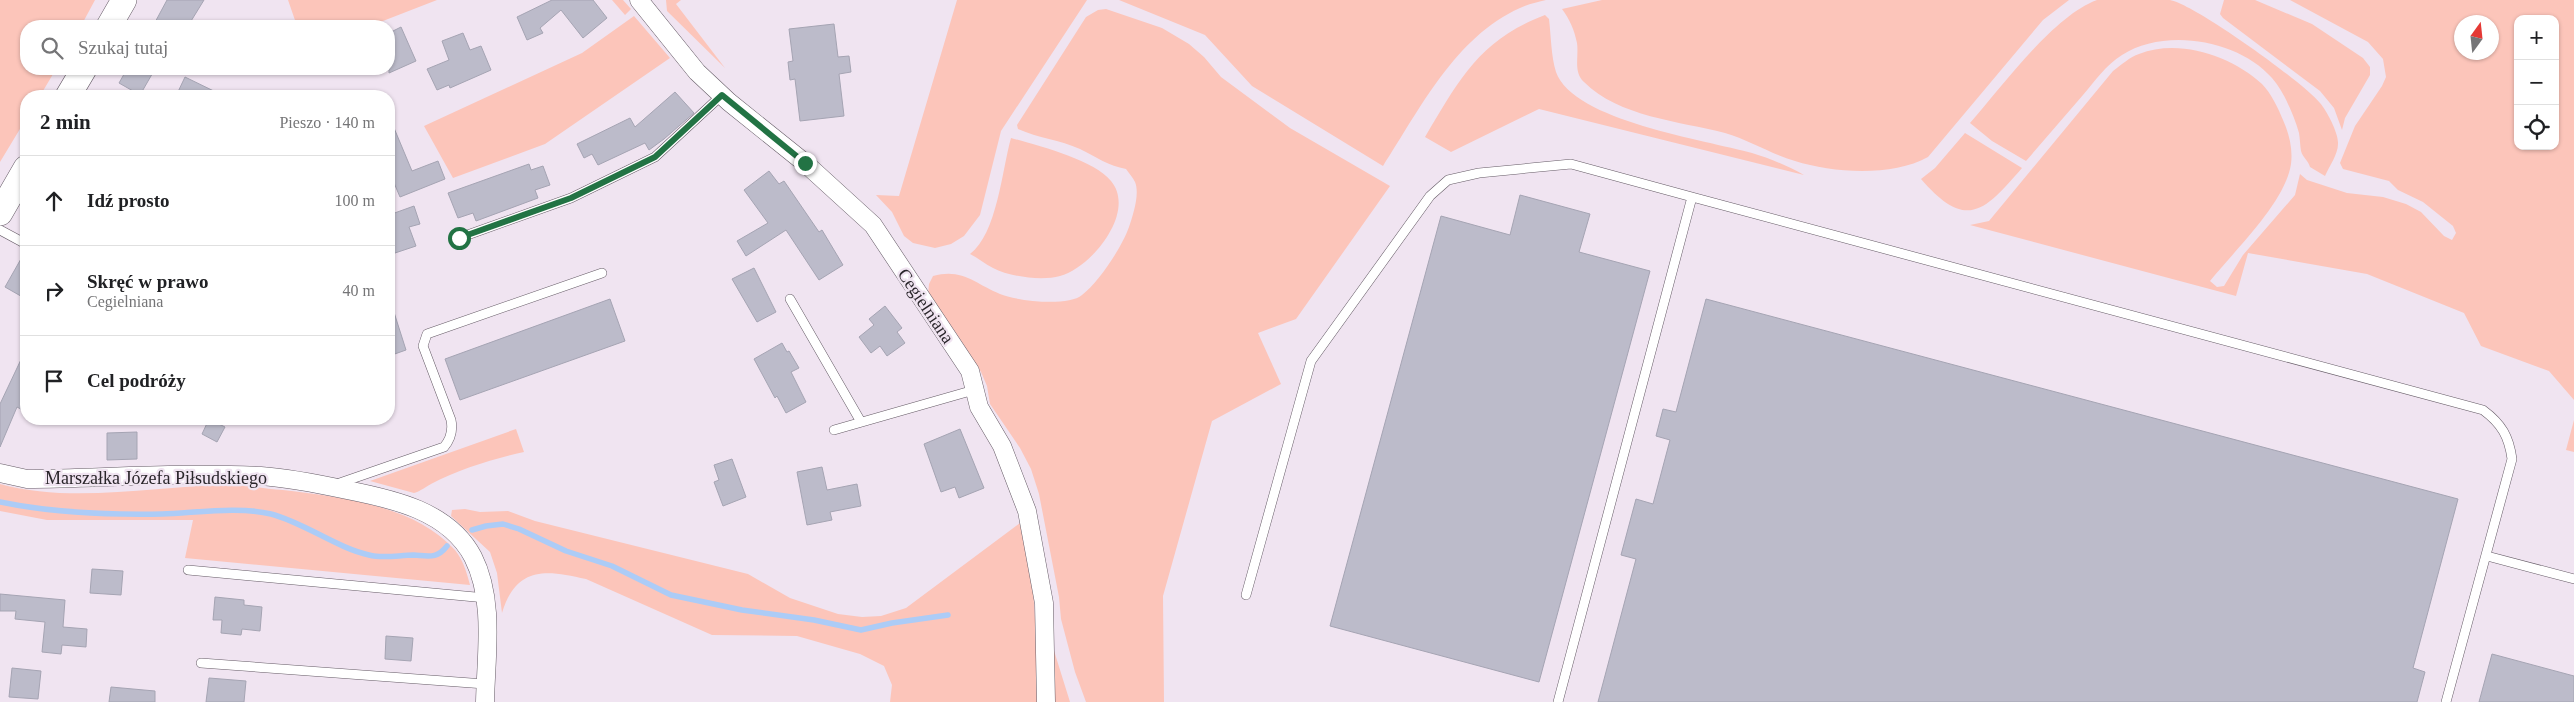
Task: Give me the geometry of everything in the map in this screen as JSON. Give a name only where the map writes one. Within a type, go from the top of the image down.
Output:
[{"type":"street","points":[[112,20],[124,0]]},
{"type":"street","name":"Cegielniana","points":[[639,0],[697,72],[805,163],[873,225],[970,371],[979,407],[1002,446],[1026,506],[1044,603],[1046,702]]},
{"type":"street","points":[[72,90],[80,75]]},
{"type":"street","points":[[0,213],[20,178]]},
{"type":"street","name":"Marszałka Józefa Piłsudskiego","points":[[0,473],[27,479],[207,475],[262,476],[329,486],[399,501],[416,508],[452,531],[472,556],[484,583],[486,598],[485,702]]},
{"type":"lane","points":[[459,238],[571,198],[655,157],[722,95]]},
{"type":"lane","points":[[1246,595],[1311,361],[1430,196],[1448,180],[1479,173],[1571,164],[2483,410],[2497,421],[2509,439],[2512,459],[2446,702]]},
{"type":"lane","points":[[1558,702],[1692,197]]},
{"type":"lane","points":[[0,230],[20,241]]},
{"type":"lane","points":[[329,486],[444,447],[448,443],[452,420],[423,346],[427,334],[602,273]]},
{"type":"lane","points":[[790,299],[860,422]]},
{"type":"lane","points":[[834,430],[974,390]]},
{"type":"lane","points":[[2487,556],[2574,579]]},
{"type":"lane","points":[[188,570],[486,598]]},
{"type":"lane","points":[[201,663],[485,684]]},
{"type":"shaded area","points":[[0,0],[95,0],[84,20],[20,20],[20,75],[52,75],[44,90],[20,90],[20,129],[0,162]]},
{"type":"shaded area","points":[[288,0],[437,0],[385,20],[295,20]]},
{"type":"shaded area","points":[[612,0],[623,0],[631,9],[625,15]]},
{"type":"shaded area","points":[[666,0],[681,0],[676,4],[725,68],[667,11]]},
{"type":"shaded area","points":[[957,0],[1087,0],[1001,131],[980,215],[964,236],[951,244],[935,248],[913,243],[904,236],[892,212],[876,195],[899,196]]},
{"type":"shaded area","points":[[1119,0],[1546,0],[1523,7],[1497,21],[1476,37],[1458,56],[1425,99],[1383,166],[1252,86],[1205,35]]},
{"type":"shaded area","points":[[1602,0],[2069,0],[2043,20],[1928,157],[1897,168],[1862,171],[1827,168],[1795,161],[1725,133],[1669,121],[1632,110],[1598,94],[1584,82],[1579,74],[1576,38],[1562,9]]},
{"type":"shaded area","points":[[2097,0],[2170,0],[2183,5],[2224,29],[2271,62],[2320,103],[2335,129],[2338,140],[2337,152],[2325,176],[2310,167],[2303,155],[2299,133],[2291,111],[2281,90],[2272,78],[2258,65],[2241,54],[2201,42],[2159,41],[2139,46],[2122,55],[2101,74],[2026,161],[1992,141],[1970,123],[2046,36],[2080,8]]},
{"type":"shaded area","points":[[2224,0],[2255,0],[2312,24],[2363,58],[2370,67],[2370,75],[2345,118],[2342,130],[2334,108],[2320,91],[2223,18],[2220,14]]},
{"type":"shaded area","points":[[2290,0],[2574,0],[2574,400],[2549,371],[2481,346],[2464,313],[2367,274],[2248,253],[2236,296],[1970,225],[1989,221],[2113,71],[2139,54],[2171,48],[2204,52],[2236,65],[2250,74],[2262,84],[2271,96],[2285,125],[2290,141],[2291,164],[2287,179],[2258,226],[2210,281],[2217,287],[2224,286],[2243,255],[2295,195],[2300,174],[2307,180],[2347,193],[2383,197],[2406,204],[2421,212],[2444,236],[2452,240],[2456,233],[2453,226],[2423,202],[2398,190],[2389,181],[2343,169],[2340,163],[2355,126],[2386,77],[2383,59],[2368,42]]},
{"type":"shaded area","points":[[1106,9],[1162,28],[1189,44],[1204,57],[1221,77],[1290,128],[1390,186],[1296,319],[1258,333],[1281,384],[1212,421],[1163,596],[1164,702],[1086,702],[1075,672],[1061,619],[1059,597],[1039,494],[1031,469],[1020,448],[990,404],[987,386],[981,372],[956,333],[928,295],[929,284],[933,276],[953,274],[968,278],[1008,297],[1042,302],[1066,301],[1075,299],[1089,289],[1116,254],[1129,227],[1137,192],[1135,182],[1126,169],[1108,163],[1072,146],[1018,129],[1017,125],[1086,17],[1098,10]]},
{"type":"shaded area","points":[[1545,15],[1549,19],[1556,72],[1567,89],[1587,104],[1613,116],[1643,126],[1758,155],[1785,165],[1804,175],[1539,109],[1451,152],[1425,137],[1449,97],[1473,64],[1503,37],[1522,25]]},
{"type":"shaded area","points":[[634,16],[670,58],[545,144],[453,178],[424,126],[582,53]]},
{"type":"shaded area","points":[[1965,133],[2022,168],[1997,196],[1974,210],[1963,210],[1950,205],[1921,179],[1935,168]]},
{"type":"shaded area","points":[[1011,138],[1064,154],[1092,166],[1111,181],[1118,194],[1118,208],[1114,223],[1107,237],[1097,251],[1085,262],[1072,271],[1060,276],[1035,278],[1008,274],[993,268],[970,254],[979,245],[987,232],[997,200]]},
{"type":"shaded area","points":[[2574,420],[2574,452],[2566,450]]},
{"type":"shaded area","points":[[516,429],[524,452],[465,469],[414,493],[370,481]]},
{"type":"shaded area","points":[[0,484],[29,490],[59,493],[119,492],[238,485],[352,500],[398,513],[438,535],[458,554],[470,585],[185,558],[193,520],[47,520],[0,511]]},
{"type":"shaded area","points":[[465,509],[480,512],[508,511],[535,521],[748,574],[790,598],[838,614],[862,617],[881,616],[906,608],[1020,523],[1033,587],[1040,702],[890,702],[892,685],[884,666],[860,654],[797,636],[712,635],[586,579],[571,576],[545,573],[524,579],[515,587],[502,613],[497,573],[490,552],[451,516],[452,510]]},
{"type":"shaded area","points":[[1051,641],[1070,702],[1055,702]]},
{"type":"building","points":[[167,0],[204,0],[192,20],[156,20]]},
{"type":"building","points":[[552,0],[593,0],[607,18],[583,38],[561,10],[540,28],[543,33],[527,40],[517,17]]},
{"type":"building","points":[[834,24],[838,57],[849,56],[851,72],[839,74],[844,116],[800,121],[795,79],[790,80],[788,62],[793,61],[789,29]]},
{"type":"building","points":[[401,27],[416,61],[395,70],[395,30]]},
{"type":"building","points":[[463,33],[470,50],[481,46],[491,70],[450,88],[449,85],[437,90],[427,69],[449,60],[442,41]]},
{"type":"building","points":[[124,75],[152,75],[143,90],[131,90],[119,83]]},
{"type":"building","points":[[185,77],[212,90],[179,90]]},
{"type":"building","points":[[675,92],[694,113],[649,150],[645,143],[598,165],[592,154],[584,158],[577,144],[630,118],[635,127]]},
{"type":"building","points":[[395,130],[412,171],[438,161],[445,179],[400,197],[395,185]]},
{"type":"building","points":[[529,164],[531,170],[543,166],[550,185],[535,190],[538,198],[476,221],[473,213],[458,218],[448,193]]},
{"type":"building","points":[[769,171],[779,184],[784,181],[819,232],[822,230],[843,265],[819,280],[786,230],[746,256],[737,241],[768,223],[744,190]]},
{"type":"building","points":[[1520,195],[1590,214],[1579,252],[1650,271],[1539,682],[1330,626],[1441,216],[1510,235]]},
{"type":"building","points":[[414,206],[420,224],[409,227],[416,246],[395,253],[395,213]]},
{"type":"building","points":[[20,261],[20,296],[5,287]]},
{"type":"building","points":[[754,268],[776,312],[757,322],[732,279]]},
{"type":"building","points":[[610,299],[625,341],[460,400],[445,359]]},
{"type":"building","points":[[1706,299],[2458,499],[2413,668],[2425,672],[2417,702],[1598,702],[1636,559],[1621,555],[1636,499],[1653,504],[1670,440],[1656,436],[1663,409],[1676,412]]},
{"type":"building","points":[[885,306],[902,328],[897,332],[905,343],[887,356],[880,346],[871,353],[859,337],[874,325],[869,319]]},
{"type":"building","points":[[395,315],[406,350],[395,354]]},
{"type":"building","points":[[782,343],[799,368],[791,372],[806,402],[786,413],[777,396],[775,398],[754,359]]},
{"type":"building","points":[[20,362],[20,409],[17,407],[0,447],[0,404]]},
{"type":"building","points":[[206,425],[221,425],[225,427],[217,442],[202,434]]},
{"type":"building","points":[[960,429],[984,488],[959,498],[955,487],[941,492],[924,444]]},
{"type":"building","points":[[137,432],[137,459],[107,460],[107,433]]},
{"type":"building","points":[[732,459],[746,497],[723,506],[714,482],[719,480],[714,465]]},
{"type":"building","points":[[822,467],[827,490],[857,484],[861,506],[830,512],[832,520],[807,525],[797,472]]},
{"type":"building","points":[[92,569],[123,571],[121,595],[90,593]]},
{"type":"building","points":[[0,594],[65,600],[63,627],[87,629],[86,647],[62,645],[61,654],[42,652],[45,622],[15,619],[16,611],[0,611]]},
{"type":"building","points":[[215,597],[244,600],[244,605],[262,607],[260,631],[242,629],[241,635],[221,633],[222,620],[213,620]]},
{"type":"building","points":[[386,636],[413,638],[411,661],[385,659]]},
{"type":"building","points":[[2492,654],[2574,676],[2574,702],[2479,702]]},
{"type":"building","points":[[12,668],[41,671],[38,699],[9,697]]},
{"type":"building","points":[[209,678],[246,681],[244,702],[206,702]]},
{"type":"building","points":[[111,687],[155,691],[155,702],[109,702]]},
{"type":"waterway","points":[[0,502],[40,509],[101,514],[162,514],[245,510],[284,518],[345,547],[375,556],[432,556],[440,553],[447,546]]},
{"type":"waterway","points":[[472,530],[503,524],[519,529],[566,551],[612,566],[671,595],[742,610],[814,620],[861,630],[892,623],[948,615]]},
{"type":"route","points":[[459,238],[571,198],[655,157],[708,110],[722,95],[805,163]]}]
